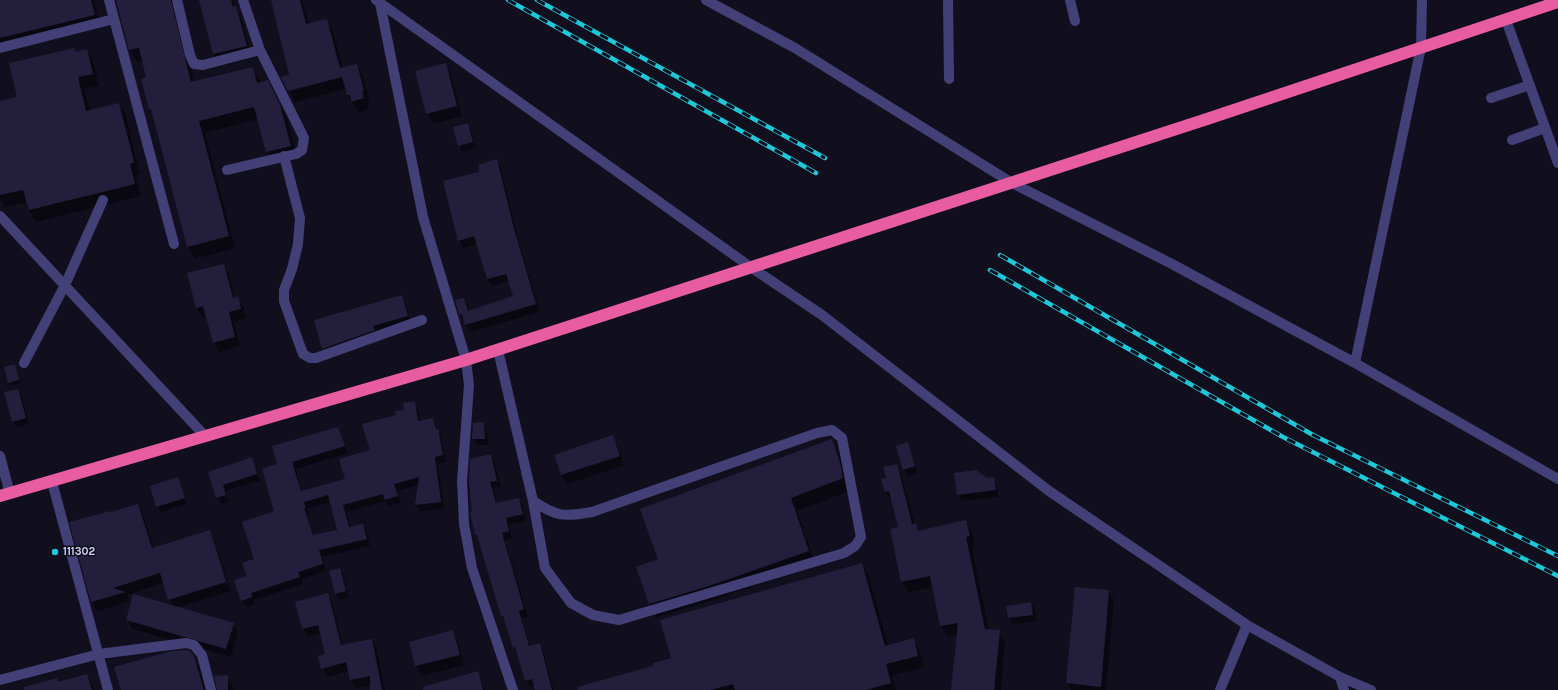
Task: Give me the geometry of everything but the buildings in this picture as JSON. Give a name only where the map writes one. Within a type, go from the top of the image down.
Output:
[{"type":"highway","points":[[5,495],[498,350],[1012,183],[1558,2]]},
{"type":"street","points":[[109,0],[174,244]]},
{"type":"street","points":[[177,0],[190,55],[194,64],[203,65],[260,50]]},
{"type":"street","points":[[227,170],[296,154],[302,150],[304,138],[260,50],[242,0]]},
{"type":"street","points":[[706,0],[795,48],[1012,183],[1172,264],[1355,363],[1558,479]]},
{"type":"street","points":[[948,0],[949,79]]},
{"type":"street","points":[[1070,0],[1075,21]]},
{"type":"street","points":[[1355,363],[1422,47],[1422,0]]},
{"type":"street","points":[[378,1],[752,268],[822,315],[1049,491],[1248,625],[1340,677],[1370,690]]},
{"type":"street","points":[[378,1],[422,217],[466,360],[469,385],[462,481],[464,524],[472,568],[514,690]]},
{"type":"street","points":[[0,48],[114,19]]},
{"type":"street","points":[[1506,20],[1558,162]]},
{"type":"street","points":[[1491,98],[1530,85]]},
{"type":"street","points":[[1512,140],[1545,128]]},
{"type":"street","points":[[284,156],[300,218],[298,244],[292,269],[284,290],[284,300],[303,354],[310,358],[316,358],[422,320]]},
{"type":"street","points":[[24,363],[65,285],[103,200]]},
{"type":"street","points":[[0,216],[205,436]]},
{"type":"street","points":[[498,350],[533,501],[545,568],[572,603],[593,615],[619,620],[844,553],[855,546],[861,537],[842,438],[832,430],[817,433],[592,512],[569,516],[551,513],[533,501]]},
{"type":"street","points":[[0,456],[5,495]]},
{"type":"street","points":[[52,482],[108,690]]},
{"type":"street","points":[[1220,690],[1248,625]]},
{"type":"street","points":[[0,680],[99,654],[186,643],[194,645],[202,655],[211,690]]},
{"type":"street","points":[[1340,677],[1344,690]]},
{"type":"railway","points":[[508,0],[816,173]]},
{"type":"railway","points":[[537,0],[825,158]]},
{"type":"railway","points":[[1000,255],[1313,435],[1558,556]]},
{"type":"railway","points":[[990,270],[1283,437],[1558,576]]},
{"type":"place","name":"111302","points":[[55,552]]}]
